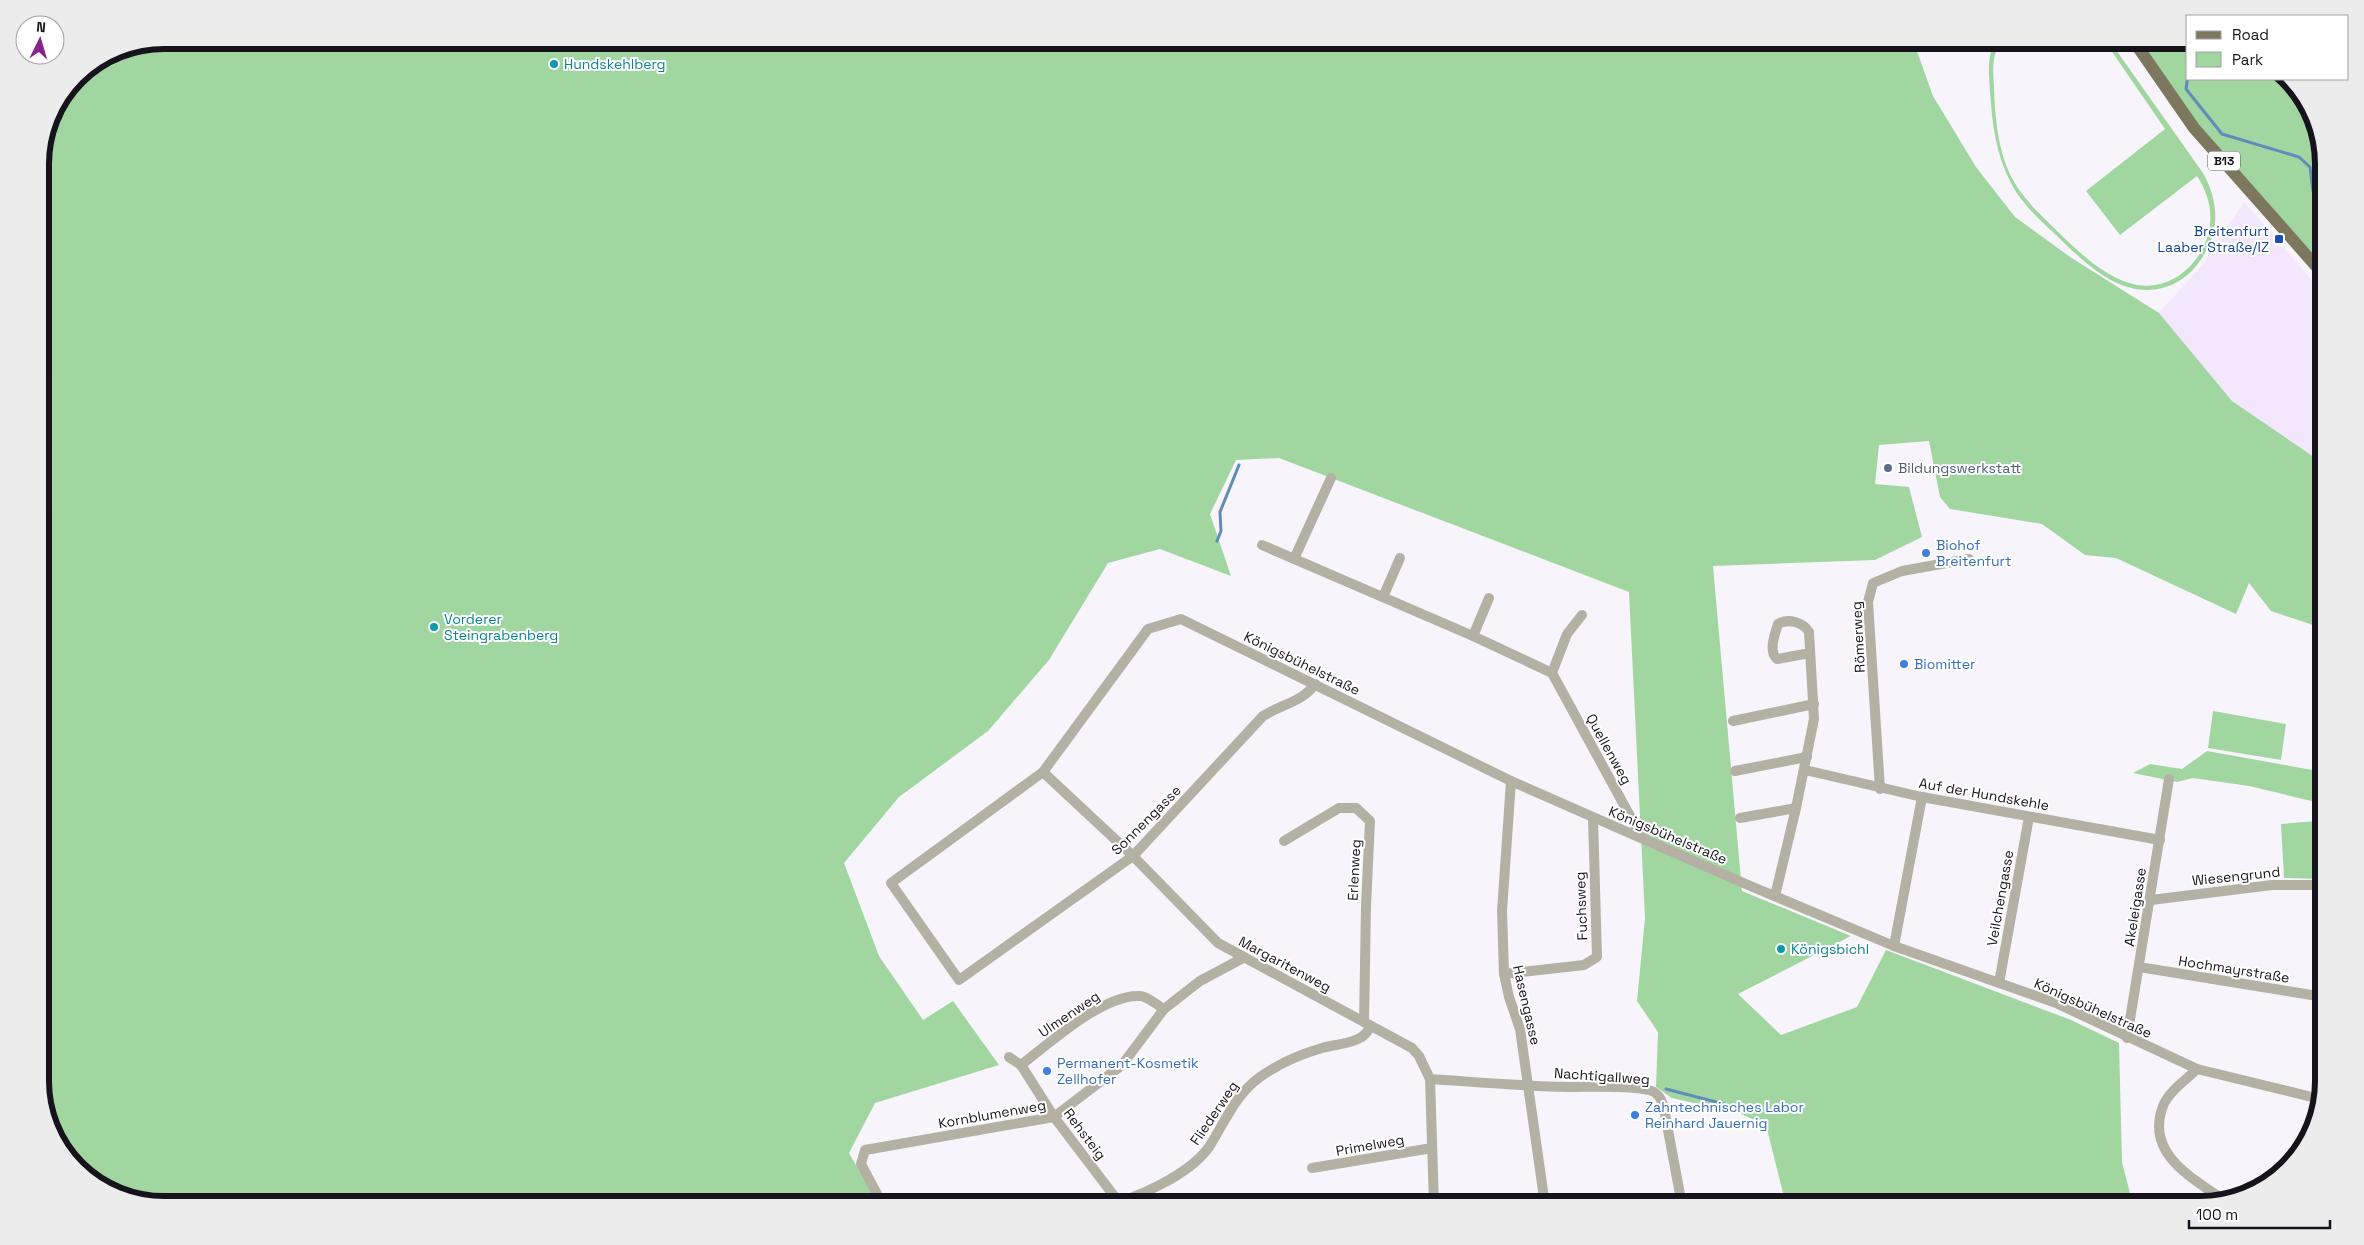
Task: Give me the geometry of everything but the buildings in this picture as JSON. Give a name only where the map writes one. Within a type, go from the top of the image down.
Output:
[{"type":"main road","name":"B13","points":[[2138,49],[2194,128],[2315,265]]},
{"type":"street","points":[[1294,559],[1331,478]]},
{"type":"street","points":[[1262,546],[1473,636],[1552,673],[1567,634],[1582,616]]},
{"type":"street","points":[[1383,597],[1400,558]]},
{"type":"street","name":"Römerweg","points":[[1880,789],[1868,602],[1873,583],[1902,571],[1969,559]]},
{"type":"street","points":[[1473,636],[1490,598]]},
{"type":"street","name":"Königsbühelstraße","points":[[959,980],[891,883],[1043,772],[1148,629],[1181,619],[1511,781],[1592,818],[1775,896],[1894,946],[2056,1003],[2127,1038],[2197,1069],[2314,1097]]},
{"type":"street","points":[[1775,896],[1796,808],[1814,718],[1809,632],[1805,626],[1785,621],[1778,624],[1772,650],[1777,659],[1810,653]]},
{"type":"street","name":"Quellenweg","points":[[1552,673],[1642,838]]},
{"type":"street","name":"Sonnengasse","points":[[959,980],[1133,856],[1263,716],[1278,706],[1294,701],[1310,691],[1315,684]]},
{"type":"street","points":[[1733,721],[1814,704]]},
{"type":"street","points":[[1735,771],[1807,757]]},
{"type":"street","name":"Auf der Hundskehle","points":[[1804,770],[1880,789],[2160,840]]},
{"type":"street","name":"Margaritenweg","points":[[1043,772],[1133,856],[1218,943],[1412,1048],[1419,1056],[1430,1079],[1434,1196]]},
{"type":"street","name":"Akeleigasse","points":[[2127,1038],[2151,900],[2169,780]]},
{"type":"street","name":"Hasengasse","points":[[1511,781],[1502,911],[1504,974],[1508,997],[1520,1029],[1544,1196]]},
{"type":"street","points":[[1894,946],[1922,797]]},
{"type":"street","name":"Erlenweg","points":[[1284,841],[1339,808],[1356,808],[1370,821],[1366,906],[1367,1024]]},
{"type":"street","points":[[1740,818],[1796,808]]},
{"type":"street","name":"Veilchengasse","points":[[1998,983],[2029,817]]},
{"type":"street","name":"Fuchsweg","points":[[1504,974],[1584,966],[1597,957],[1592,818]]},
{"type":"street","name":"Wiesengrund","points":[[2151,900],[2272,885],[2315,885]]},
{"type":"street","name":"Kornblumenweg","points":[[878,1196],[861,1164],[865,1150],[1054,1117],[1122,1065],[1164,1009],[1200,981],[1244,958]]},
{"type":"street","name":"Hochmayrstraße","points":[[2139,967],[2315,996]]},
{"type":"street","name":"Ulmenweg","points":[[1020,1064],[1088,1016],[1118,999],[1142,996],[1164,1009]]},
{"type":"street","name":"Fliederweg","points":[[1137,1196],[1170,1181],[1199,1158],[1209,1147],[1240,1096],[1263,1075],[1305,1054],[1358,1039],[1366,1034],[1367,1024]]},
{"type":"street","name":"Rehsteig","points":[[1009,1057],[1020,1064],[1054,1117],[1114,1196]]},
{"type":"street","points":[[2197,1069],[2170,1094],[2163,1106],[2160,1132],[2162,1144],[2175,1165],[2216,1195]]},
{"type":"street","name":"Nachtigallweg","points":[[1430,1079],[1529,1086],[1650,1090],[1661,1099],[1680,1196]]},
{"type":"street","name":"Primelweg","points":[[1312,1168],[1432,1148]]},
{"type":"shaded area","points":[[2244,202],[2315,284],[2315,458],[2232,401],[2159,313],[2205,262]]},
{"type":"green space","points":[[164,49],[1916,49],[1933,96],[1976,167],[2015,217],[2070,257],[2159,313],[2232,401],[2315,458],[2315,574],[2313,574],[2315,626],[2271,611],[2249,583],[2236,614],[2116,558],[2085,555],[2042,524],[1950,509],[1940,497],[1929,441],[1879,445],[1875,484],[1909,487],[1922,537],[1875,560],[1713,566],[1742,891],[1851,936],[1738,994],[1781,1035],[1857,1007],[1886,950],[2071,1020],[2119,1043],[2122,1162],[2131,1196],[1784,1196],[1766,1125],[1741,1114],[1672,1098],[1656,1087],[1658,1032],[1637,1001],[1645,918],[1629,592],[1279,458],[1236,460],[1210,514],[1231,576],[1160,549],[1108,563],[1049,660],[988,731],[899,797],[844,863],[879,956],[923,1020],[953,1001],[999,1065],[875,1103],[849,1153],[874,1196],[164,1196],[149,1195],[120,1188],[88,1168],[68,1145],[55,1118],[49,1089],[49,156],[57,120],[64,106],[82,82],[94,72],[120,57],[141,51]]},
{"type":"green space","points":[[1992,49],[1997,49],[1993,74],[1996,123],[2004,158],[2017,187],[2046,220],[2097,266],[2127,282],[2142,285],[2159,284],[2175,278],[2184,272],[2200,253],[2207,239],[2209,229],[2209,202],[2197,176],[2120,235],[2086,191],[2165,129],[2110,49],[2115,49],[2208,182],[2214,201],[2214,230],[2200,262],[2191,272],[2180,281],[2166,287],[2150,290],[2134,289],[2120,284],[2105,277],[2079,257],[2025,204],[2006,172],[1998,150],[1989,78]]},
{"type":"green space","points":[[2144,49],[2186,49],[2186,80],[2279,80],[2287,88],[2303,113],[2313,141],[2315,156],[2315,255],[2252,187],[2199,126]]},
{"type":"green space","points":[[2213,711],[2286,724],[2281,760],[2208,748]]},
{"type":"green space","points":[[2207,751],[2315,770],[2315,802],[2249,786],[2193,778],[2177,782],[2133,773],[2150,764],[2182,769]]},
{"type":"green space","points":[[2315,821],[2315,879],[2284,878],[2281,824]]},
{"type":"waterway","points":[[2187,80],[2186,89],[2222,134],[2299,157],[2310,167],[2315,196]]},
{"type":"waterway","points":[[1217,541],[1221,531],[1220,512],[1239,465]]},
{"type":"waterway","points":[[1666,1089],[1724,1104]]},
{"type":"place","name":"Hundskehlberg","points":[[554,64]]},
{"type":"place","name":"Breitenfurt Laaber Straße/IZ","points":[[2279,239]]},
{"type":"place","name":"Bildungswerkstatt","points":[[1888,468]]},
{"type":"place","name":"Biohof Breitenfurt","points":[[1926,553]]},
{"type":"place","name":"Vorderer Steingrabenberg","points":[[434,627]]},
{"type":"place","name":"Biomitter","points":[[1904,664]]},
{"type":"place","name":"Königsbichl","points":[[1781,949]]},
{"type":"place","name":"Permanent-Kosmetik Zellhofer","points":[[1047,1071]]},
{"type":"place","name":"Zahntechnisches Labor Reinhard Jauernig","points":[[1635,1115]]}]
